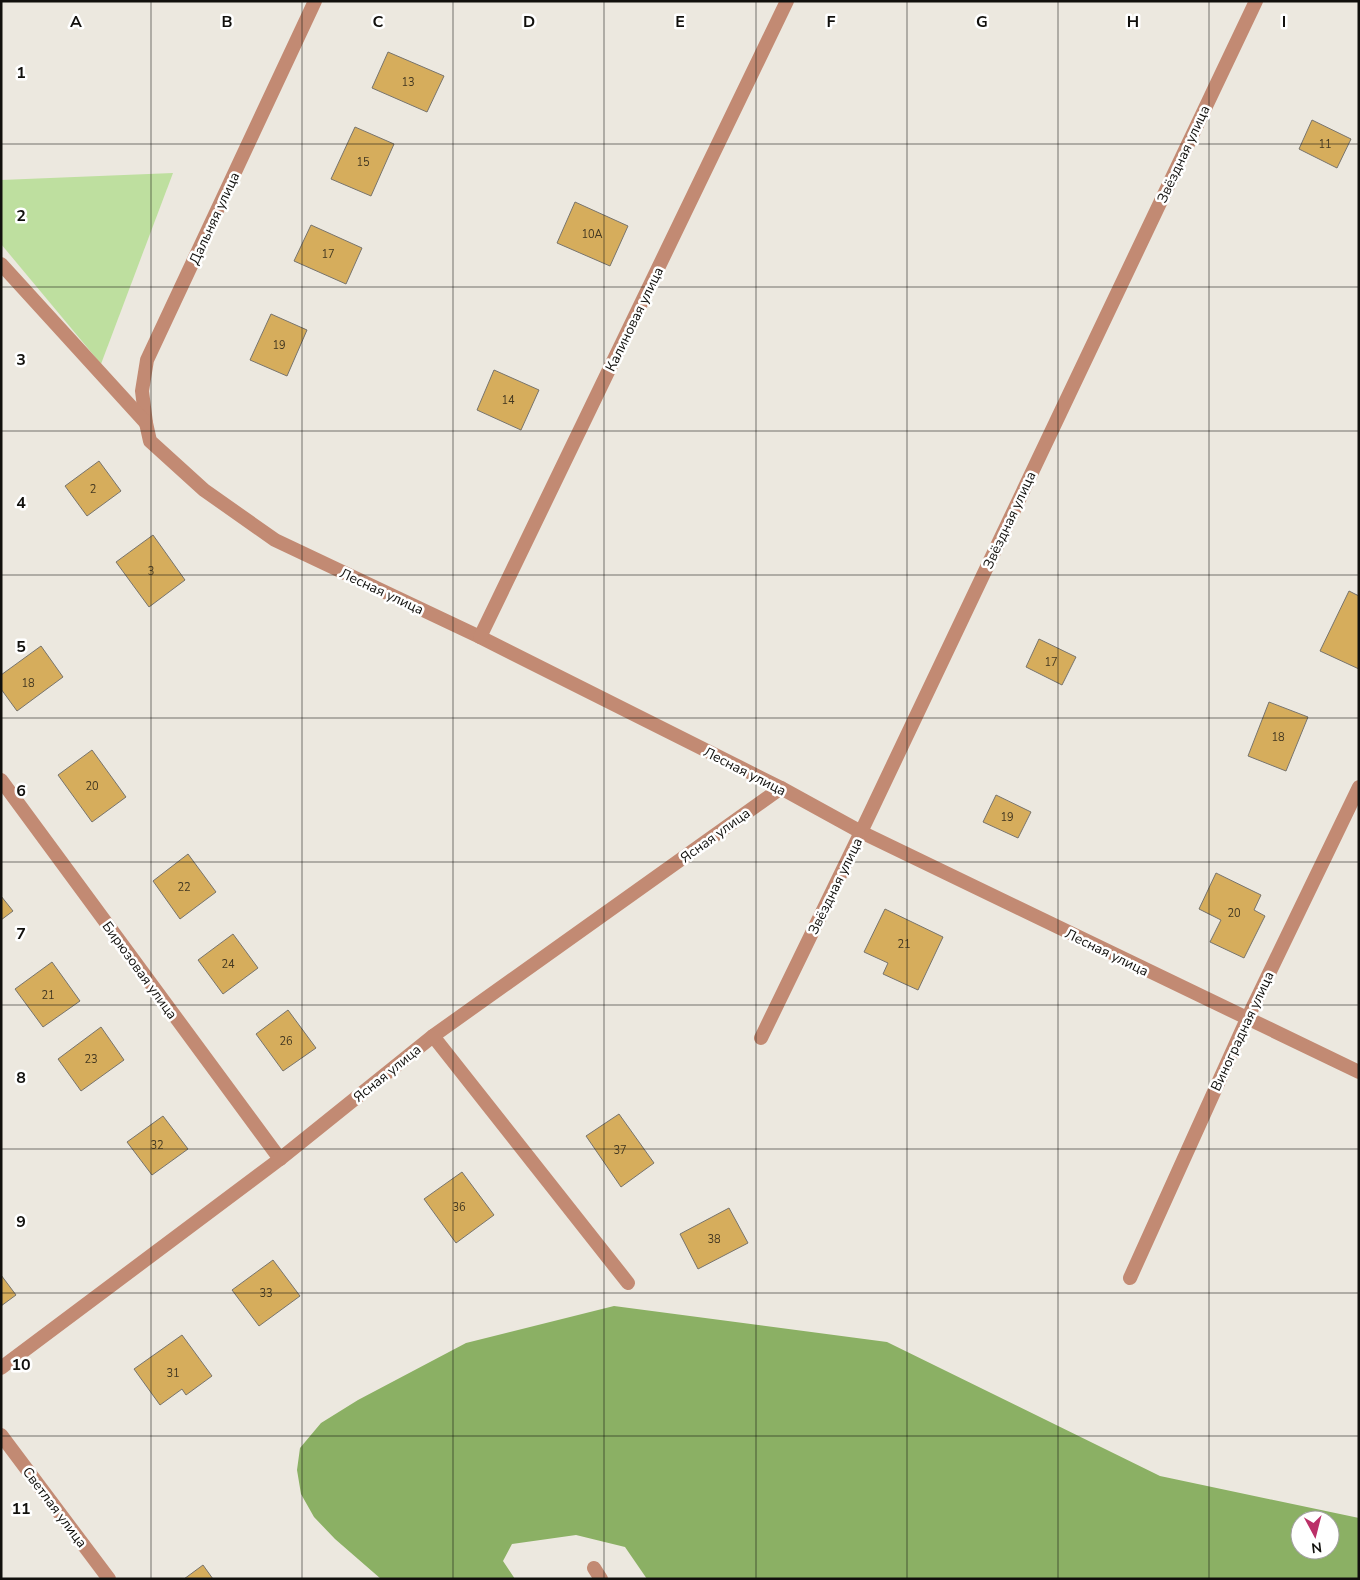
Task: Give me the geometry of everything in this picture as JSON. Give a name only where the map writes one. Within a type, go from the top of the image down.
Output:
[{"type":"street","name":"Дальняя улица","points":[[150,441],[142,391],[147,360],[315,1]]},
{"type":"street","name":"Калиновая улица","points":[[480,637],[787,1]]},
{"type":"street","name":"Звёздная улица","points":[[761,1038],[861,832],[1256,1]]},
{"type":"street","points":[[1,264],[146,423]]},
{"type":"street","name":"Лесная улица","points":[[150,441],[204,490],[275,540],[480,637],[781,788],[861,832],[1359,1072]]},
{"type":"street","name":"Бирюзовая улица","points":[[1,780],[280,1159]]},
{"type":"street","name":"Виноградная улица","points":[[1130,1278],[1247,1019],[1359,787]]},
{"type":"street","name":"Ясная улица","points":[[1,1368],[280,1159],[433,1036],[781,788]]},
{"type":"street","points":[[433,1036],[628,1283]]},
{"type":"street","name":"Светлая улица","points":[[1,1435],[109,1579]]},
{"type":"green space","points":[[173,173],[101,364],[1,244],[1,180]]},
{"type":"green space","points":[[614,1306],[887,1342],[1160,1476],[1321,1510],[1290,1510],[1290,1560],[1340,1560],[1340,1514],[1359,1518],[1359,1579],[647,1579],[625,1547],[576,1535],[512,1544],[503,1561],[515,1579],[381,1579],[335,1539],[314,1517],[301,1494],[297,1470],[300,1448],[321,1423],[358,1400],[466,1343]]},
{"type":"building","points":[[388,52],[444,76],[427,112],[372,88]]},
{"type":"building","points":[[1312,120],[1351,139],[1337,168],[1299,149]]},
{"type":"building","points":[[355,127],[394,144],[371,196],[331,179]]},
{"type":"building","points":[[575,202],[628,226],[610,266],[557,243]]},
{"type":"building","points":[[311,225],[362,248],[346,284],[294,261]]},
{"type":"building","points":[[271,314],[307,330],[287,376],[250,360]]},
{"type":"building","points":[[494,370],[539,390],[521,430],[477,410]]},
{"type":"building","points":[[99,461],[121,491],[87,516],[65,486]]},
{"type":"building","points":[[153,535],[185,580],[149,607],[116,562]]},
{"type":"building","points":[[1349,591],[1359,596],[1359,669],[1320,651]]},
{"type":"building","points":[[1039,639],[1076,657],[1062,685],[1026,667]]},
{"type":"building","points":[[41,646],[63,677],[17,711],[1,689],[1,675]]},
{"type":"building","points":[[1269,702],[1308,717],[1286,771],[1248,756]]},
{"type":"building","points":[[92,750],[126,797],[92,822],[58,775]]},
{"type":"building","points":[[996,795],[1031,812],[1018,838],[983,822]]},
{"type":"building","points":[[188,854],[216,892],[180,919],[153,881]]},
{"type":"building","points":[[1216,873],[1261,895],[1254,910],[1265,916],[1244,958],[1210,942],[1221,920],[1199,909]]},
{"type":"building","points":[[1,896],[13,911],[1,920]]},
{"type":"building","points":[[885,909],[943,937],[918,990],[883,974],[888,963],[864,952]]},
{"type":"building","points":[[233,934],[258,968],[223,994],[198,960]]},
{"type":"building","points":[[52,962],[80,1001],[43,1027],[15,989]]},
{"type":"building","points":[[288,1010],[316,1048],[283,1071],[256,1034]]},
{"type":"building","points":[[101,1027],[124,1060],[81,1091],[58,1059]]},
{"type":"building","points":[[619,1114],[654,1163],[621,1187],[586,1136]]},
{"type":"building","points":[[163,1116],[188,1149],[152,1175],[127,1142]]},
{"type":"building","points":[[462,1172],[494,1215],[456,1243],[424,1199]]},
{"type":"building","points":[[729,1208],[748,1243],[698,1269],[680,1234]]},
{"type":"building","points":[[273,1260],[300,1296],[259,1326],[232,1290]]},
{"type":"building","points":[[1,1275],[16,1295],[1,1306]]},
{"type":"building","points":[[182,1335],[212,1376],[186,1395],[182,1389],[160,1405],[134,1369]]},
{"type":"building","points":[[203,1565],[213,1579],[184,1579]]}]
